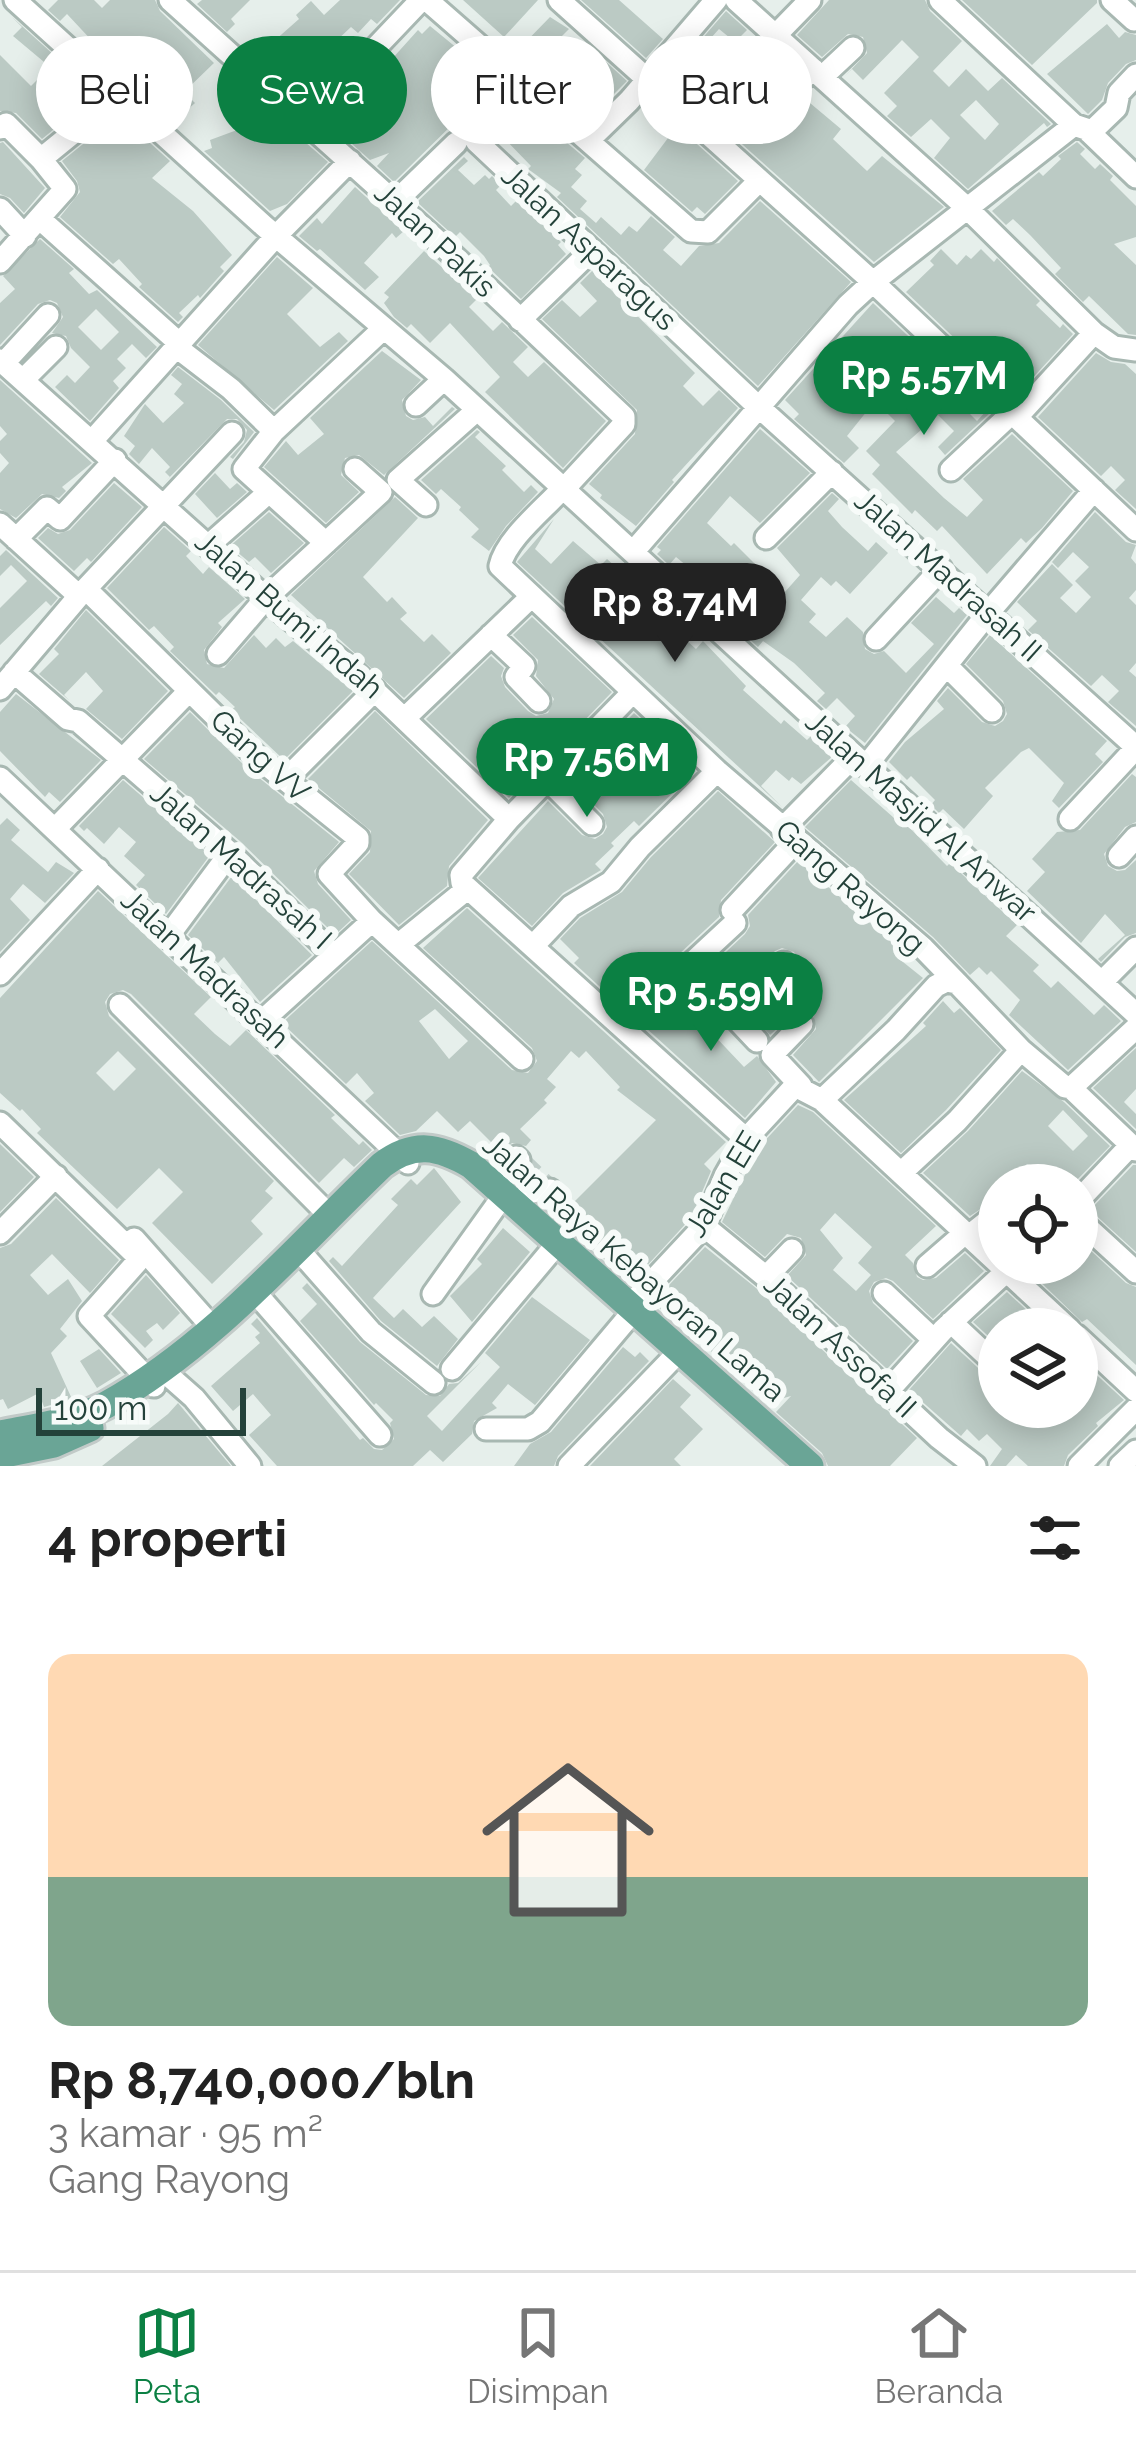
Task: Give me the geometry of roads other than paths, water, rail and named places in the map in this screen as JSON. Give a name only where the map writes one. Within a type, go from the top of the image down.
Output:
[{"type":"main road","name":"Jalan Raya Kebayoran Lama","points":[[404,1158],[418,1147],[439,1149],[471,1165],[787,1466]]},
{"type":"main road","points":[[267,1293],[329,1216],[404,1158]]},
{"type":"main road","points":[[22,1437],[75,1437],[158,1377],[267,1293],[404,1158]]},
{"type":"main road","name":"Jalan Raya Kebayoran Lama","points":[[504,1198],[551,1251],[628,1312]]},
{"type":"main road","name":"Jalan Raya Kebayoran Lama","points":[[686,1367],[810,1466]]},
{"type":"main road","points":[[0,1455],[22,1437],[104,1406],[158,1377]]},
{"type":"main road","points":[[0,1414],[56,1424]]},
{"type":"street","name":"Jalan Masjid Al Anwar","points":[[15,0],[56,36]]},
{"type":"street","name":"Jalan Pakis","points":[[170,0],[217,43]]},
{"type":"street","points":[[389,36],[424,0],[468,36]]},
{"type":"street","points":[[559,0],[638,71]]},
{"type":"street","points":[[685,36],[716,0]]},
{"type":"street","points":[[736,0],[774,36]]},
{"type":"street","points":[[776,36],[810,0]]},
{"type":"street","points":[[1112,0],[1135,20]]},
{"type":"street","points":[[949,3],[1136,177]]},
{"type":"street","points":[[812,78],[853,48]]},
{"type":"street","points":[[812,68],[967,208],[1094,333],[1114,347],[1136,350]]},
{"type":"street","points":[[633,552],[873,282],[967,208],[1116,108],[1118,93],[1136,75]]},
{"type":"street","points":[[614,115],[638,90]]},
{"type":"street","points":[[0,128],[6,124],[65,189],[0,262]]},
{"type":"street","points":[[41,159],[59,144]]},
{"type":"street","name":"Jalan Masjid Al Anwar","points":[[177,144],[444,380],[1136,1014]]},
{"type":"street","name":"Jalan Pakis","points":[[329,144],[624,417],[624,424],[563,490]]},
{"type":"street","points":[[394,202],[455,144]]},
{"type":"street","name":"Jalan Asparagus","points":[[479,144],[758,406]]},
{"type":"street","points":[[595,144],[697,234],[708,232],[758,182]]},
{"type":"street","points":[[717,144],[873,282],[1136,530]]},
{"type":"street","points":[[92,441],[350,161]]},
{"type":"street","points":[[0,209],[33,227],[231,389],[274,431]]},
{"type":"street","name":"Jalan Pakis","points":[[520,320],[592,250]]},
{"type":"street","points":[[1,361],[48,315]]},
{"type":"street","points":[[326,543],[244,470],[274,431],[384,328]]},
{"type":"street","points":[[951,470],[1015,415],[1094,333]]},
{"type":"street","points":[[23,380],[56,347]]},
{"type":"street","name":"Jalan Bumi Indah","points":[[1,361],[375,690],[509,819]]},
{"type":"street","points":[[416,405],[444,380]]},
{"type":"street","name":"Jalan Madrasah II","points":[[758,406],[1136,748]]},
{"type":"street","points":[[426,505],[398,480],[477,410]]},
{"type":"street","name":"Jalan Madrasah I","points":[[232,433],[7,680],[121,758],[230,853],[334,955],[372,921],[522,1059]]},
{"type":"street","points":[[8,531],[47,508],[60,519],[115,460]]},
{"type":"street","points":[[218,654],[266,598],[381,492],[355,469]]},
{"type":"street","points":[[766,538],[832,472]]},
{"type":"street","name":"Gang Rayong","points":[[563,490],[500,560],[500,566],[717,771],[957,983]]},
{"type":"street","points":[[623,1027],[688,968],[733,916],[789,835],[947,666],[1094,490]]},
{"type":"street","points":[[208,544],[269,492]]},
{"type":"street","name":"Gang VV","points":[[8,531],[83,592],[258,758],[358,838],[328,874],[372,921]]},
{"type":"street","points":[[876,639],[941,569]]},
{"type":"street","points":[[405,718],[532,596]]},
{"type":"street","points":[[491,634],[524,666],[515,676],[539,700]]},
{"type":"street","points":[[947,666],[992,711]]},
{"type":"street","points":[[286,779],[375,690]]},
{"type":"street","points":[[55,829],[189,691]]},
{"type":"street","points":[[632,693],[460,874],[467,889],[746,1139]]},
{"type":"street","points":[[1070,818],[1136,748]]},
{"type":"street","points":[[533,946],[572,906],[611,882],[717,771]]},
{"type":"street","name":"Jalan Madrasah","points":[[0,778],[404,1158]]},
{"type":"street","points":[[549,781],[592,824]]},
{"type":"street","points":[[1119,856],[1136,837]]},
{"type":"street","points":[[169,935],[230,853]]},
{"type":"street","points":[[0,974],[98,869]]},
{"type":"street","points":[[398,945],[467,889]]},
{"type":"street","points":[[1102,982],[1136,948]]},
{"type":"street","points":[[262,1021],[334,955]]},
{"type":"street","points":[[731,1014],[784,963]]},
{"type":"street","points":[[688,968],[757,1042]]},
{"type":"street","points":[[822,1100],[936,986],[957,983],[1021,1050],[1131,1138],[1098,1177]]},
{"type":"street","points":[[120,1006],[329,1216]]},
{"type":"street","points":[[802,1024],[772,1055],[978,1242]]},
{"type":"street","points":[[1071,1088],[1136,1028]]},
{"type":"street","points":[[901,1173],[1021,1050]]},
{"type":"street","name":"Jalan EE","points":[[486,1429],[528,1429],[540,1423],[704,1226],[746,1139],[789,1089],[801,1086]]},
{"type":"street","points":[[1,1122],[137,1256],[137,1262],[88,1316],[158,1377],[194,1398],[250,1466]]},
{"type":"street","points":[[1,1122],[153,1257],[205,1339]]},
{"type":"street","points":[[433,1294],[467,1241],[504,1198],[516,1157],[519,1160]]},
{"type":"street","points":[[0,1233],[56,1177]]},
{"type":"street","points":[[504,1198],[549,1191],[546,1186]]},
{"type":"street","name":"Jalan Assofa II","points":[[704,1226],[975,1466]]},
{"type":"street","points":[[927,1266],[978,1226]]},
{"type":"street","points":[[1098,1237],[1136,1272]]},
{"type":"street","points":[[766,1277],[792,1250]]},
{"type":"street","points":[[304,1256],[371,1332],[442,1376],[551,1251]]},
{"type":"street","points":[[890,1389],[993,1284]]},
{"type":"street","points":[[1026,1284],[1050,1308]]},
{"type":"street","points":[[267,1293],[380,1435]]},
{"type":"street","points":[[884,1293],[934,1340]]},
{"type":"street","points":[[951,1322],[978,1347]]},
{"type":"street","points":[[1098,1356],[1136,1391]]},
{"type":"street","points":[[569,1466],[629,1399],[686,1367]]},
{"type":"street","points":[[1078,1466],[1136,1409]]},
{"type":"street","points":[[1120,1466],[1136,1451]]},
{"type":"tunnel","points":[[519,1160],[546,1186]]}]
